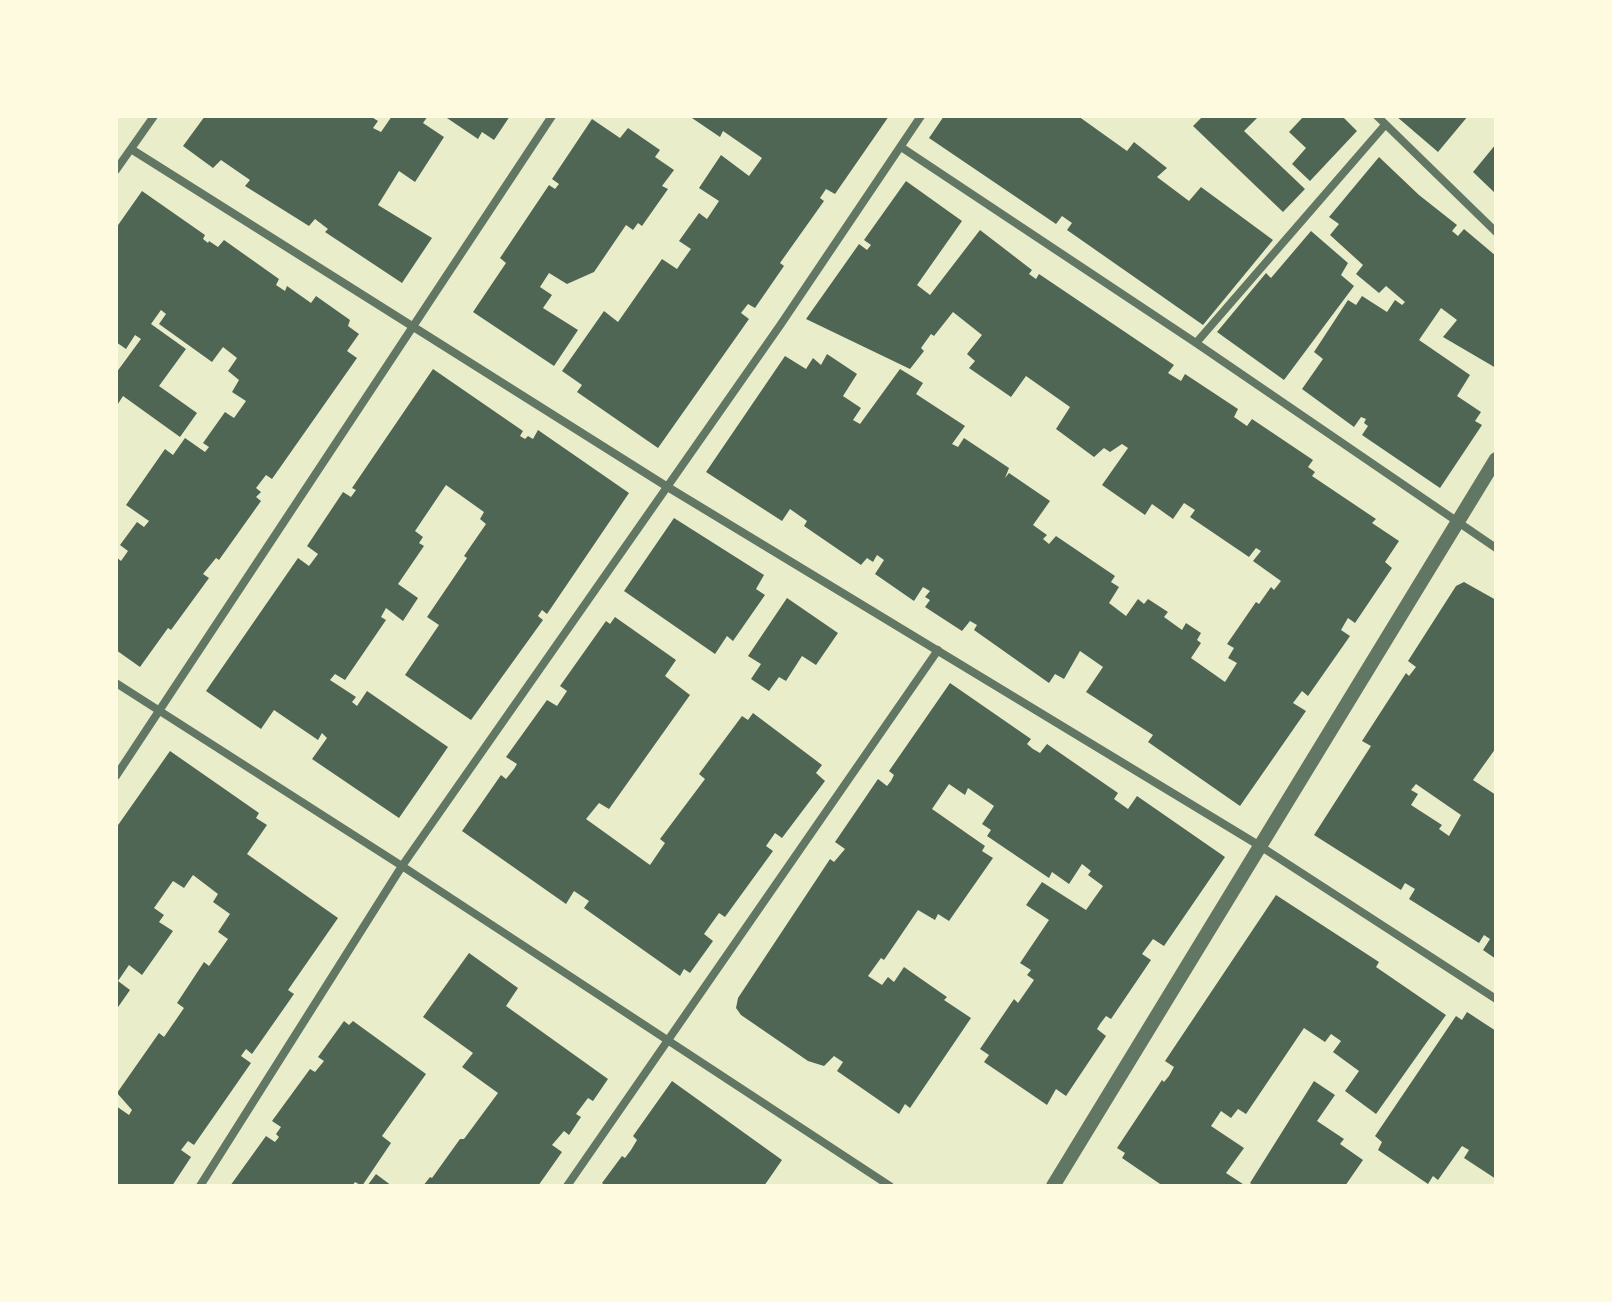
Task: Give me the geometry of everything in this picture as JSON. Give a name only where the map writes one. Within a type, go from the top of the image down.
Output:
[{"type":"street","points":[[116,170],[154,116]]},
{"type":"street","points":[[116,776],[552,116]]},
{"type":"street","points":[[200,1186],[402,866],[781,324],[921,116]]},
{"type":"street","points":[[1377,116],[1496,232]]},
{"type":"street","points":[[1196,343],[1385,125]]},
{"type":"street","points":[[901,147],[1496,548]]},
{"type":"street","points":[[131,149],[666,486],[1260,846],[1496,999]]},
{"type":"street","points":[[1053,1186],[1496,459]]},
{"type":"street","points":[[567,1186],[938,650]]},
{"type":"street","points":[[116,683],[670,1040],[890,1186]]},
{"type":"building","points":[[205,116],[370,116],[378,121],[373,128],[381,132],[392,116],[428,116],[423,123],[444,137],[415,182],[399,171],[378,205],[432,238],[402,283],[325,232],[328,229],[315,219],[309,226],[245,186],[250,180],[221,160],[213,168],[183,146]]},
{"type":"building","points":[[444,116],[510,116],[494,140],[482,132],[478,139]]},
{"type":"building","points":[[689,116],[889,116],[835,194],[826,189],[820,198],[824,201],[780,263],[784,266],[755,308],[748,304],[741,313],[749,319],[658,448],[577,392],[582,385],[562,371],[604,311],[618,322],[662,259],[677,269],[691,249],[679,241],[699,213],[707,219],[719,201],[699,188],[721,155],[749,176],[762,158],[723,131],[720,137]]},
{"type":"building","points":[[944,116],[1078,116],[1127,151],[1134,142],[1167,168],[1157,177],[1189,201],[1201,187],[1273,240],[1203,325],[1067,230],[1072,223],[1062,216],[1056,224],[929,138]]},
{"type":"building","points":[[1203,116],[1259,116],[1244,131],[1305,189],[1283,212],[1193,126]]},
{"type":"building","points":[[1304,116],[1342,116],[1357,131],[1310,181],[1292,164],[1306,148],[1289,132]]},
{"type":"building","points":[[1396,116],[1468,116],[1438,152]]},
{"type":"building","points":[[592,119],[620,138],[628,128],[660,150],[655,157],[674,170],[662,186],[668,189],[642,226],[638,223],[633,230],[626,225],[594,272],[567,284],[549,273],[540,287],[552,295],[543,308],[578,330],[554,366],[473,312],[506,263],[500,258],[549,185],[555,189],[559,184],[552,179]]},
{"type":"building","points":[[1496,144],[1496,194],[1473,172]]},
{"type":"building","points":[[1379,157],[1457,225],[1452,231],[1458,236],[1464,229],[1496,256],[1496,368],[1443,337],[1457,320],[1441,308],[1419,340],[1470,375],[1457,396],[1481,412],[1475,421],[1482,425],[1440,488],[1362,435],[1368,426],[1364,423],[1366,419],[1361,417],[1354,427],[1302,389],[1323,359],[1314,352],[1348,300],[1356,305],[1362,296],[1387,312],[1395,300],[1402,305],[1405,302],[1386,286],[1379,293],[1356,274],[1363,265],[1330,235],[1339,224],[1329,217]]},
{"type":"building","points":[[906,181],[962,221],[917,285],[930,295],[980,230],[1032,270],[1029,274],[1036,279],[1039,274],[1174,365],[1168,373],[1181,381],[1185,374],[1238,409],[1234,417],[1247,426],[1252,419],[1313,460],[1308,467],[1315,472],[1312,476],[1376,519],[1372,523],[1399,541],[1385,562],[1392,568],[1355,623],[1348,618],[1341,630],[1350,636],[1308,696],[1302,691],[1293,703],[1306,711],[1240,806],[1148,742],[1153,735],[1086,692],[1103,667],[1080,651],[1064,679],[1055,674],[1049,683],[974,630],[977,625],[970,621],[962,631],[925,607],[930,600],[925,597],[930,591],[923,587],[914,601],[875,574],[884,560],[877,555],[873,562],[867,558],[861,565],[804,526],[807,521],[790,509],[782,521],[706,472],[785,356],[806,369],[813,358],[821,365],[827,354],[857,374],[843,396],[861,408],[853,420],[860,424],[900,369],[923,383],[916,394],[965,426],[952,444],[958,447],[964,438],[1009,468],[1005,478],[1009,473],[1050,501],[1033,525],[1047,535],[1043,539],[1049,544],[1056,536],[1115,576],[1111,582],[1119,587],[1109,603],[1126,616],[1138,599],[1144,604],[1148,599],[1168,612],[1164,617],[1182,630],[1186,623],[1201,633],[1197,640],[1201,643],[1191,658],[1225,682],[1237,663],[1228,658],[1234,648],[1227,644],[1256,602],[1259,604],[1271,587],[1274,590],[1281,581],[1253,561],[1261,551],[1256,548],[1249,557],[1190,517],[1195,510],[1184,503],[1173,519],[1152,504],[1145,515],[1102,485],[1128,448],[1122,444],[1110,452],[1104,448],[1094,457],[1056,429],[1070,407],[1026,376],[1011,397],[969,368],[975,361],[967,354],[982,335],[953,312],[934,336],[931,334],[921,348],[924,351],[910,369],[806,319],[859,244],[867,250],[871,245],[864,240]]},
{"type":"building","points":[[142,191],[205,235],[203,239],[208,243],[218,247],[224,240],[279,279],[276,285],[285,291],[287,286],[311,303],[316,296],[350,320],[348,326],[359,334],[347,351],[357,358],[272,479],[266,475],[256,488],[261,492],[256,497],[261,501],[219,560],[216,558],[203,574],[209,578],[140,667],[116,650],[116,557],[121,561],[128,551],[120,545],[137,522],[144,527],[149,521],[126,505],[165,449],[173,455],[185,438],[205,452],[209,447],[203,443],[225,412],[234,418],[246,401],[232,392],[239,380],[228,371],[237,358],[223,347],[212,362],[159,324],[166,314],[161,310],[151,324],[186,349],[159,386],[197,413],[180,437],[123,396],[116,407],[116,373],[141,339],[135,335],[126,349],[116,342],[116,228]]},
{"type":"building","points":[[1311,231],[1348,263],[1341,275],[1354,286],[1284,380],[1217,332],[1266,273],[1271,278]]},
{"type":"building","points":[[433,369],[523,431],[520,436],[533,439],[538,430],[629,493],[547,614],[542,610],[538,616],[543,620],[471,720],[405,675],[439,625],[427,617],[486,524],[480,519],[484,512],[446,485],[415,531],[423,537],[419,543],[424,546],[398,584],[418,598],[403,621],[386,608],[381,617],[386,620],[345,680],[335,674],[330,680],[356,697],[352,702],[357,706],[367,691],[448,747],[399,818],[312,759],[327,738],[322,733],[318,740],[274,710],[261,729],[206,691],[298,558],[309,566],[318,554],[307,546],[343,492],[351,497],[356,490],[352,488]]},
{"type":"building","points":[[674,518],[764,575],[756,589],[765,595],[733,641],[727,636],[715,654],[624,591]]},
{"type":"building","points":[[1464,582],[1496,600],[1496,748],[1473,780],[1496,795],[1496,959],[1483,950],[1490,939],[1484,935],[1479,943],[1409,899],[1415,889],[1405,883],[1401,890],[1314,835],[1371,746],[1362,741],[1406,673],[1409,676],[1416,667],[1408,661],[1456,586]],"holes":[[[1416,784],[1461,815],[1449,836],[1439,829],[1442,825],[1411,805],[1418,794],[1411,790]]]},
{"type":"building","points":[[787,598],[838,633],[816,665],[802,656],[786,681],[779,677],[769,691],[751,679],[761,664],[748,656]]},
{"type":"building","points":[[615,617],[676,660],[665,676],[690,695],[609,809],[599,803],[586,819],[650,865],[665,843],[660,839],[705,779],[699,774],[742,716],[748,720],[753,713],[822,765],[816,773],[825,781],[782,838],[775,833],[766,846],[773,851],[725,917],[719,913],[704,934],[713,941],[690,973],[684,969],[680,976],[584,908],[589,901],[574,891],[566,904],[462,831],[501,775],[506,779],[517,764],[506,757],[547,700],[557,706],[567,691],[560,686],[606,621],[610,624]]},
{"type":"building","points":[[950,683],[1031,739],[1027,744],[1033,749],[1040,753],[1047,744],[1118,793],[1114,799],[1128,809],[1137,796],[1225,857],[1164,946],[1153,939],[1142,954],[1151,960],[1111,1019],[1106,1016],[1097,1029],[1106,1036],[1066,1096],[1056,1089],[1047,1105],[984,1062],[989,1055],[980,1049],[1014,999],[1018,1003],[1034,980],[1027,975],[1031,970],[1020,963],[1049,920],[1026,905],[1042,882],[1086,910],[1103,886],[1088,875],[1091,871],[1082,864],[1069,884],[1052,872],[1049,878],[987,836],[991,830],[982,824],[994,806],[968,788],[965,795],[949,784],[932,809],[985,846],[982,851],[993,858],[949,921],[938,914],[935,920],[918,910],[884,960],[881,958],[868,976],[882,985],[888,977],[894,982],[904,967],[971,1018],[910,1108],[905,1104],[899,1114],[837,1071],[843,1062],[834,1056],[824,1066],[808,1061],[741,1015],[736,1008],[738,998],[830,859],[834,862],[845,849],[835,842],[878,779],[887,786],[891,781],[894,775],[889,771]]},
{"type":"building","points":[[170,751],[259,813],[256,818],[267,825],[247,854],[338,918],[288,990],[294,994],[252,1054],[246,1049],[241,1056],[251,1063],[194,1145],[188,1141],[181,1150],[191,1157],[172,1186],[116,1186],[116,1106],[129,1115],[132,1110],[117,1093],[159,1033],[164,1037],[184,1008],[177,1003],[204,962],[209,966],[228,939],[218,932],[230,914],[213,902],[218,894],[193,875],[184,888],[173,881],[154,908],[164,915],[159,922],[173,931],[142,975],[129,965],[118,981],[130,990],[116,1010],[116,828]]},
{"type":"building","points":[[1276,895],[1379,962],[1376,967],[1446,1015],[1376,1114],[1345,1091],[1359,1071],[1333,1052],[1341,1041],[1331,1034],[1325,1042],[1304,1028],[1246,1114],[1238,1109],[1231,1118],[1221,1111],[1211,1126],[1244,1148],[1226,1173],[1246,1186],[1163,1186],[1122,1158],[1125,1153],[1117,1148],[1162,1080],[1164,1082],[1169,1076],[1174,1067],[1165,1061]]},
{"type":"building","points":[[469,953],[518,988],[506,1006],[608,1079],[593,1101],[588,1098],[576,1114],[581,1117],[569,1135],[564,1131],[552,1145],[562,1152],[538,1186],[423,1186],[460,1139],[464,1139],[498,1093],[462,1067],[473,1053],[423,1017]]},
{"type":"building","points":[[1467,1012],[1496,1031],[1496,1179],[1464,1158],[1469,1150],[1462,1146],[1438,1180],[1433,1176],[1428,1184],[1378,1150],[1382,1142],[1375,1136],[1456,1016],[1462,1020]]},
{"type":"building","points":[[344,1021],[349,1025],[353,1021],[426,1074],[382,1136],[391,1143],[362,1186],[355,1182],[352,1186],[230,1186],[266,1136],[275,1142],[279,1137],[276,1134],[281,1127],[272,1121],[310,1069],[315,1072],[324,1061],[318,1057]]},
{"type":"building","points":[[672,1081],[782,1160],[764,1186],[606,1186],[602,1183],[622,1156],[625,1158],[631,1150],[637,1140],[633,1136]]},
{"type":"building","points":[[1314,1081],[1335,1095],[1317,1121],[1344,1139],[1340,1144],[1363,1160],[1345,1186],[1254,1186],[1250,1183]]},
{"type":"building","points":[[376,1174],[392,1186],[367,1186]]}]
